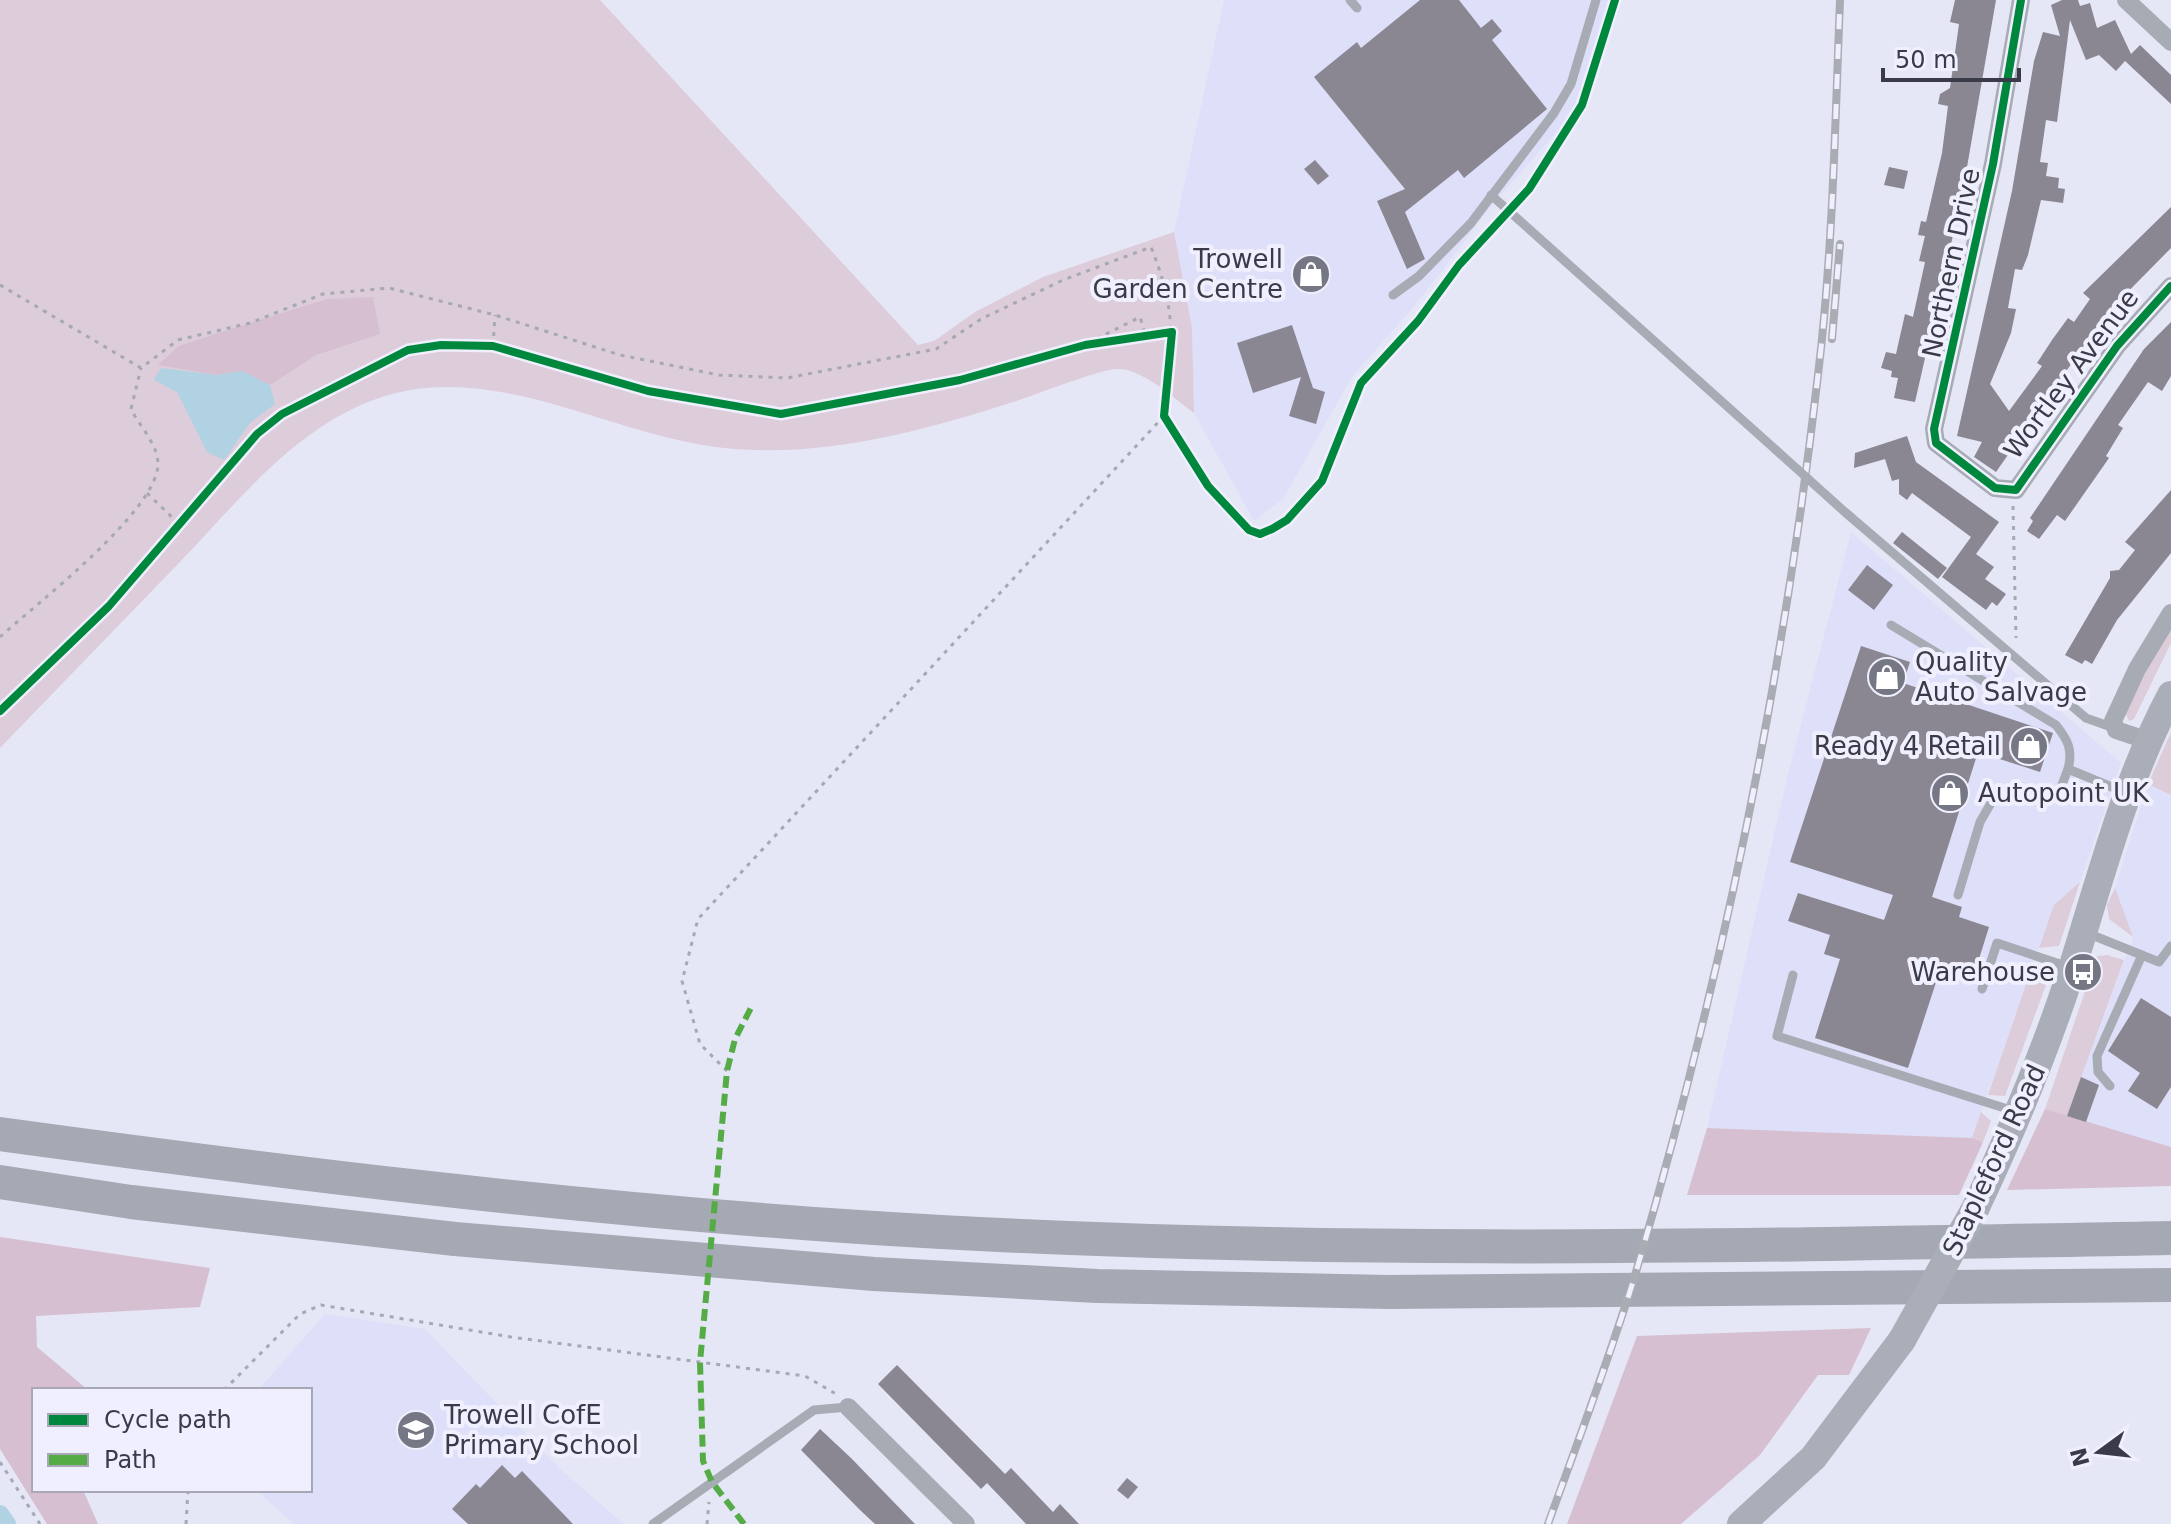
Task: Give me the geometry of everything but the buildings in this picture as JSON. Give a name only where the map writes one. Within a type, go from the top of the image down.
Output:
[{"type":"highway","points":[[0,1134],[299,1174],[621,1208],[863,1227],[1077,1238],[1507,1246],[2171,1238]]},
{"type":"highway","points":[[0,1182],[131,1202],[455,1239],[874,1274],[1097,1286],[1417,1292],[2171,1285]]},
{"type":"main road","name":"Stapleford Road","points":[[1741,1524],[1813,1458],[1902,1340],[1976,1207],[2020,1113],[2072,968],[2127,794],[2171,695]]},
{"type":"street","name":"Northern Drive","points":[[2012,492],[1995,488],[1938,447],[1934,429],[1993,164],[2021,0]]},
{"type":"street","points":[[2126,0],[2171,42]]},
{"type":"street","name":"Wortley Avenue","points":[[2012,492],[2020,486],[2130,329],[2171,286]]},
{"type":"street","points":[[2149,741],[2114,728],[2137,669],[2171,613]]},
{"type":"street","points":[[848,1407],[966,1524]]},
{"type":"lane","points":[[1393,295],[1419,276],[1491,195],[1554,113],[1571,84],[1596,0]]},
{"type":"lane","points":[[1491,195],[1846,513],[2086,718],[2114,728]]},
{"type":"lane","points":[[1891,625],[2056,725],[2068,740],[2071,758],[2058,795],[2036,790],[2007,792],[1995,796],[1987,804],[1958,895]]},
{"type":"lane","points":[[2068,769],[2127,794]]},
{"type":"lane","points":[[2084,932],[2159,962],[2171,946]]},
{"type":"lane","points":[[1982,989],[1997,943],[2072,968]]},
{"type":"lane","points":[[2110,1086],[2098,1072],[2097,1056],[2142,955]]},
{"type":"lane","points":[[1793,975],[1777,1036],[2020,1113]]},
{"type":"lane","points":[[653,1524],[814,1410],[848,1407]]},
{"type":"path","points":[[1164,416],[1208,486],[1249,530],[1260,534],[1272,529],[1287,520],[1322,481],[1361,383],[1418,321],[1459,265],[1507,211]]},
{"type":"path","points":[[0,637],[115,535],[155,482],[158,466],[156,448],[131,409],[141,368],[178,340],[250,323],[323,294],[389,288],[495,315],[620,355],[719,375],[787,378],[936,349],[981,319],[1063,280],[1151,247],[1170,303],[1172,332],[1164,416],[698,919],[682,981],[700,1044],[727,1071]]},
{"type":"path","points":[[0,285],[141,368]]},
{"type":"path","points":[[493,346],[495,315]]},
{"type":"path","points":[[1085,345],[1140,317],[1146,335]]},
{"type":"path","points":[[0,711],[109,606],[181,526],[226,468],[282,414],[408,350],[441,345],[493,346],[648,391],[781,414],[960,380],[1085,345],[1172,332]]},
{"type":"path","points":[[2012,492],[2017,658]]},
{"type":"path","points":[[147,493],[181,526]]},
{"type":"path","points":[[226,1388],[300,1314],[321,1305],[511,1337],[805,1376],[829,1387],[848,1407]]},
{"type":"path","points":[[0,1462],[40,1524]]},
{"type":"path","points":[[706,1487],[710,1498],[707,1524]]},
{"type":"path","points":[[186,1524],[188,1492]]},
{"type":"shaded area","points":[[0,0],[600,0],[918,345],[934,341],[975,312],[1043,277],[1174,232],[1192,328],[1194,413],[1148,379],[1118,369],[907,432],[834,446],[761,450],[682,441],[511,394],[468,388],[425,388],[382,397],[322,426],[270,468],[0,748]]},
{"type":"shaded area","name":"Trowell Garden Centre","points":[[1224,0],[1610,0],[1571,116],[1497,199],[1412,309],[1352,377],[1283,499],[1254,521],[1194,413],[1192,328],[1174,232]]},
{"type":"shaded area","points":[[373,297],[380,334],[316,355],[270,385],[242,371],[217,375],[158,365],[179,346],[215,334],[327,299]]},
{"type":"shaded area","points":[[161,368],[217,375],[242,371],[270,385],[275,404],[250,423],[224,460],[207,452],[177,392],[154,380]]},
{"type":"shaded area","points":[[1851,532],[2121,763],[2080,882],[2054,905],[1972,1138],[1707,1128],[1787,778]]},
{"type":"shaded area","points":[[2171,627],[2171,643],[2134,719],[2129,721],[2126,714],[2137,686]]},
{"type":"shaded area","points":[[2171,732],[2171,795],[2148,784]]},
{"type":"shaded area","points":[[2148,784],[2171,795],[2171,1147],[2067,1116],[2133,938],[2115,888]]},
{"type":"shaded area","points":[[2080,882],[2059,946],[2039,948],[2054,905]]},
{"type":"shaded area","points":[[2115,888],[2133,937],[2109,919],[2107,905]]},
{"type":"shaded area","points":[[2107,955],[2124,960],[2067,1116],[2045,1109],[2097,956]]},
{"type":"shaded area","points":[[2033,964],[2049,977],[2005,1096],[1988,1095]]},
{"type":"shaded area","points":[[2045,1109],[2171,1147],[2171,1186],[2007,1190]]},
{"type":"shaded area","points":[[1981,1112],[1991,1121],[1983,1142],[1972,1138]]},
{"type":"shaded area","points":[[1707,1128],[1972,1138],[1983,1142],[1959,1195],[1687,1195]]},
{"type":"shaded area","points":[[0,1237],[210,1268],[200,1307],[36,1316],[37,1347],[86,1388],[32,1388],[32,1492],[84,1492],[98,1524],[47,1524],[0,1449]]},
{"type":"shaded area","name":"Trowell CofE Primary School","points":[[325,1314],[425,1329],[560,1469],[624,1524],[294,1524],[258,1492],[312,1492],[312,1388],[260,1388]]},
{"type":"shaded area","points":[[1871,1328],[1849,1375],[1818,1375],[1760,1455],[1681,1524],[1567,1524],[1637,1336]]},
{"type":"waterway","points":[[0,1514],[7,1524]]},
{"type":"railway","points":[[1548,1524],[1626,1304],[1667,1162],[1722,940],[1768,716],[1804,489],[1823,328],[1833,188],[1840,0]]},
{"type":"railway","points":[[1832,339],[1840,244]]},
{"type":"marked path","points":[[744,1524],[712,1482],[703,1461],[700,1362],[727,1071],[735,1039],[753,1004]]},
{"type":"cycle path","points":[[0,711],[109,606],[257,434],[282,414],[408,350],[441,345],[493,346],[648,391],[781,414],[960,380],[1085,345],[1172,332],[1164,416],[1208,486],[1249,530],[1260,534],[1272,529],[1287,520],[1322,481],[1361,383],[1418,321],[1459,265],[1529,189],[1582,105],[1615,0]]},
{"type":"cycle path","points":[[2021,0],[1993,164],[1934,429],[1936,443],[1995,488],[2016,490],[2117,346],[2171,286]]},
{"type":"place","name":"Trowell Garden Centre","points":[[1311,274]]},
{"type":"place","name":"Quality Auto Salvage","points":[[1887,677]]},
{"type":"place","name":"Ready 4 Retail","points":[[2029,746]]},
{"type":"place","name":"Autopoint UK","points":[[1950,793]]},
{"type":"place","name":"Warehouse","points":[[2083,972]]},
{"type":"place","name":"Trowell CofE Primary School","points":[[416,1430]]}]
